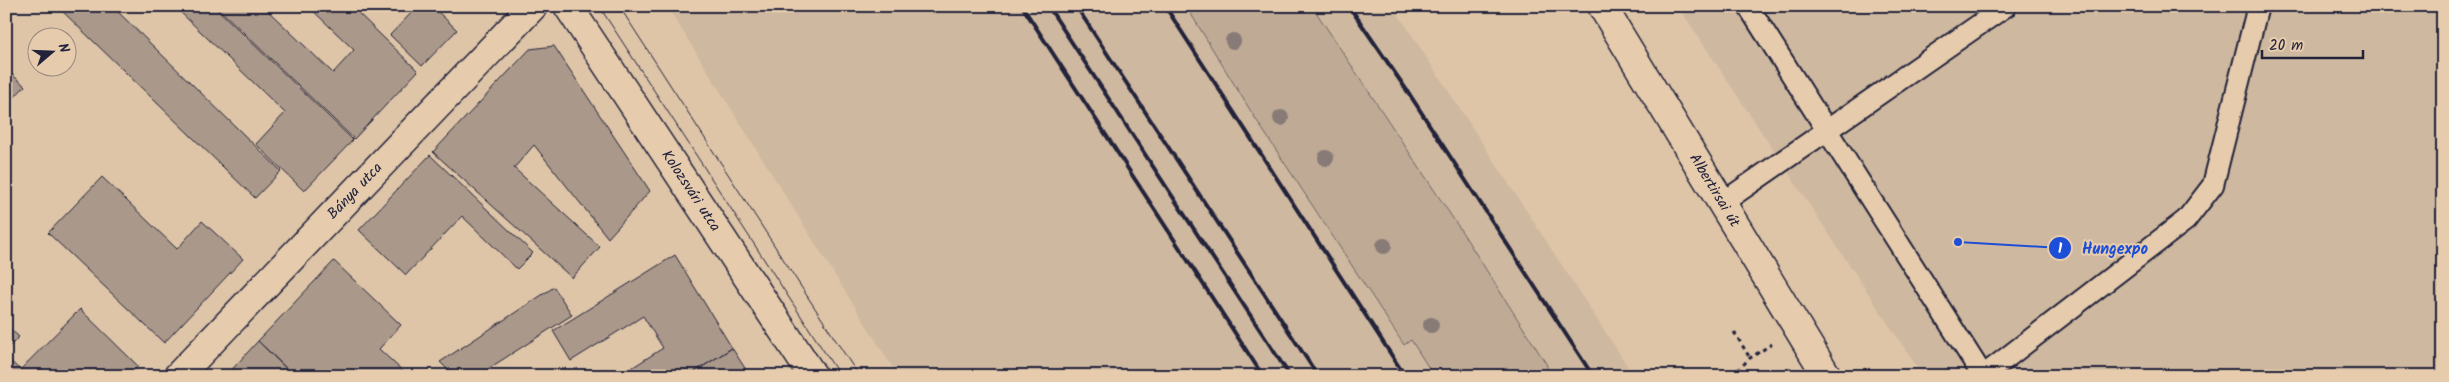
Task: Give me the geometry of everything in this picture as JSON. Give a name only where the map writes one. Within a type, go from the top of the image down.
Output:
[{"type":"street","name":"Bánya utca","points":[[178,376],[533,6]]},
{"type":"street","name":"Kolozsvári utca","points":[[568,6],[813,376]]},
{"type":"street","name":"Albertirsai út","points":[[1602,6],[1827,376]]},
{"type":"lane","points":[[1748,6],[1983,376],[2186,220],[2213,185],[2258,6]]},
{"type":"lane","points":[[1722,203],[2006,6]]},
{"type":"path","points":[[1732,376],[1750,358],[1734,332]]},
{"type":"shaded area","points":[[667,6],[1393,6],[1634,376],[898,376]]},
{"type":"shaded area","points":[[1186,6],[1312,6],[1462,232],[1547,365],[1546,376],[1434,376],[1411,340],[1404,345],[1255,118]]},
{"type":"shaded area","points":[[1678,6],[2443,6],[2443,376],[1923,376]]},
{"type":"building","points":[[57,6],[112,6],[281,171],[255,198]]},
{"type":"building","points":[[174,6],[214,6],[353,140],[304,191],[256,144],[285,113]]},
{"type":"building","points":[[216,6],[263,6],[333,73],[354,50],[308,6],[351,6],[418,71],[354,139]]},
{"type":"building","points":[[418,6],[432,6],[457,30],[422,66],[390,35]]},
{"type":"building","points":[[554,46],[650,191],[608,238],[534,145],[514,168],[600,247],[572,278],[433,152],[530,49]]},
{"type":"building","points":[[6,69],[25,86],[6,106]]},
{"type":"building","points":[[430,155],[533,253],[517,269],[462,216],[406,275],[359,230]]},
{"type":"building","points":[[102,177],[177,249],[202,221],[243,259],[164,343],[48,233]]},
{"type":"building","points":[[675,255],[732,348],[688,376],[619,376],[663,348],[643,316],[571,361],[553,331]]},
{"type":"building","points":[[334,261],[401,325],[379,349],[408,376],[294,376],[258,341]]},
{"type":"building","points":[[554,287],[572,315],[477,376],[454,376],[440,362]]},
{"type":"building","points":[[80,309],[138,366],[129,376],[6,376],[6,357],[20,370]]},
{"type":"building","points":[[6,325],[19,337],[6,350]]},
{"type":"building","points":[[258,341],[294,376],[226,376]]},
{"type":"building","points":[[732,348],[750,376],[688,376]]},
{"type":"tram line","points":[[599,6],[840,376]]},
{"type":"tram line","points":[[619,6],[859,376]]},
{"type":"railway","points":[[1022,6],[1263,376]]},
{"type":"railway","points":[[1048,6],[1290,376]]},
{"type":"railway","points":[[1076,6],[1318,376]]},
{"type":"railway","points":[[1165,6],[1405,376]]},
{"type":"railway","points":[[1349,6],[1410,95],[1593,376]]},
{"type":"place","name":"Hungexpo","points":[[1958,242]]}]
